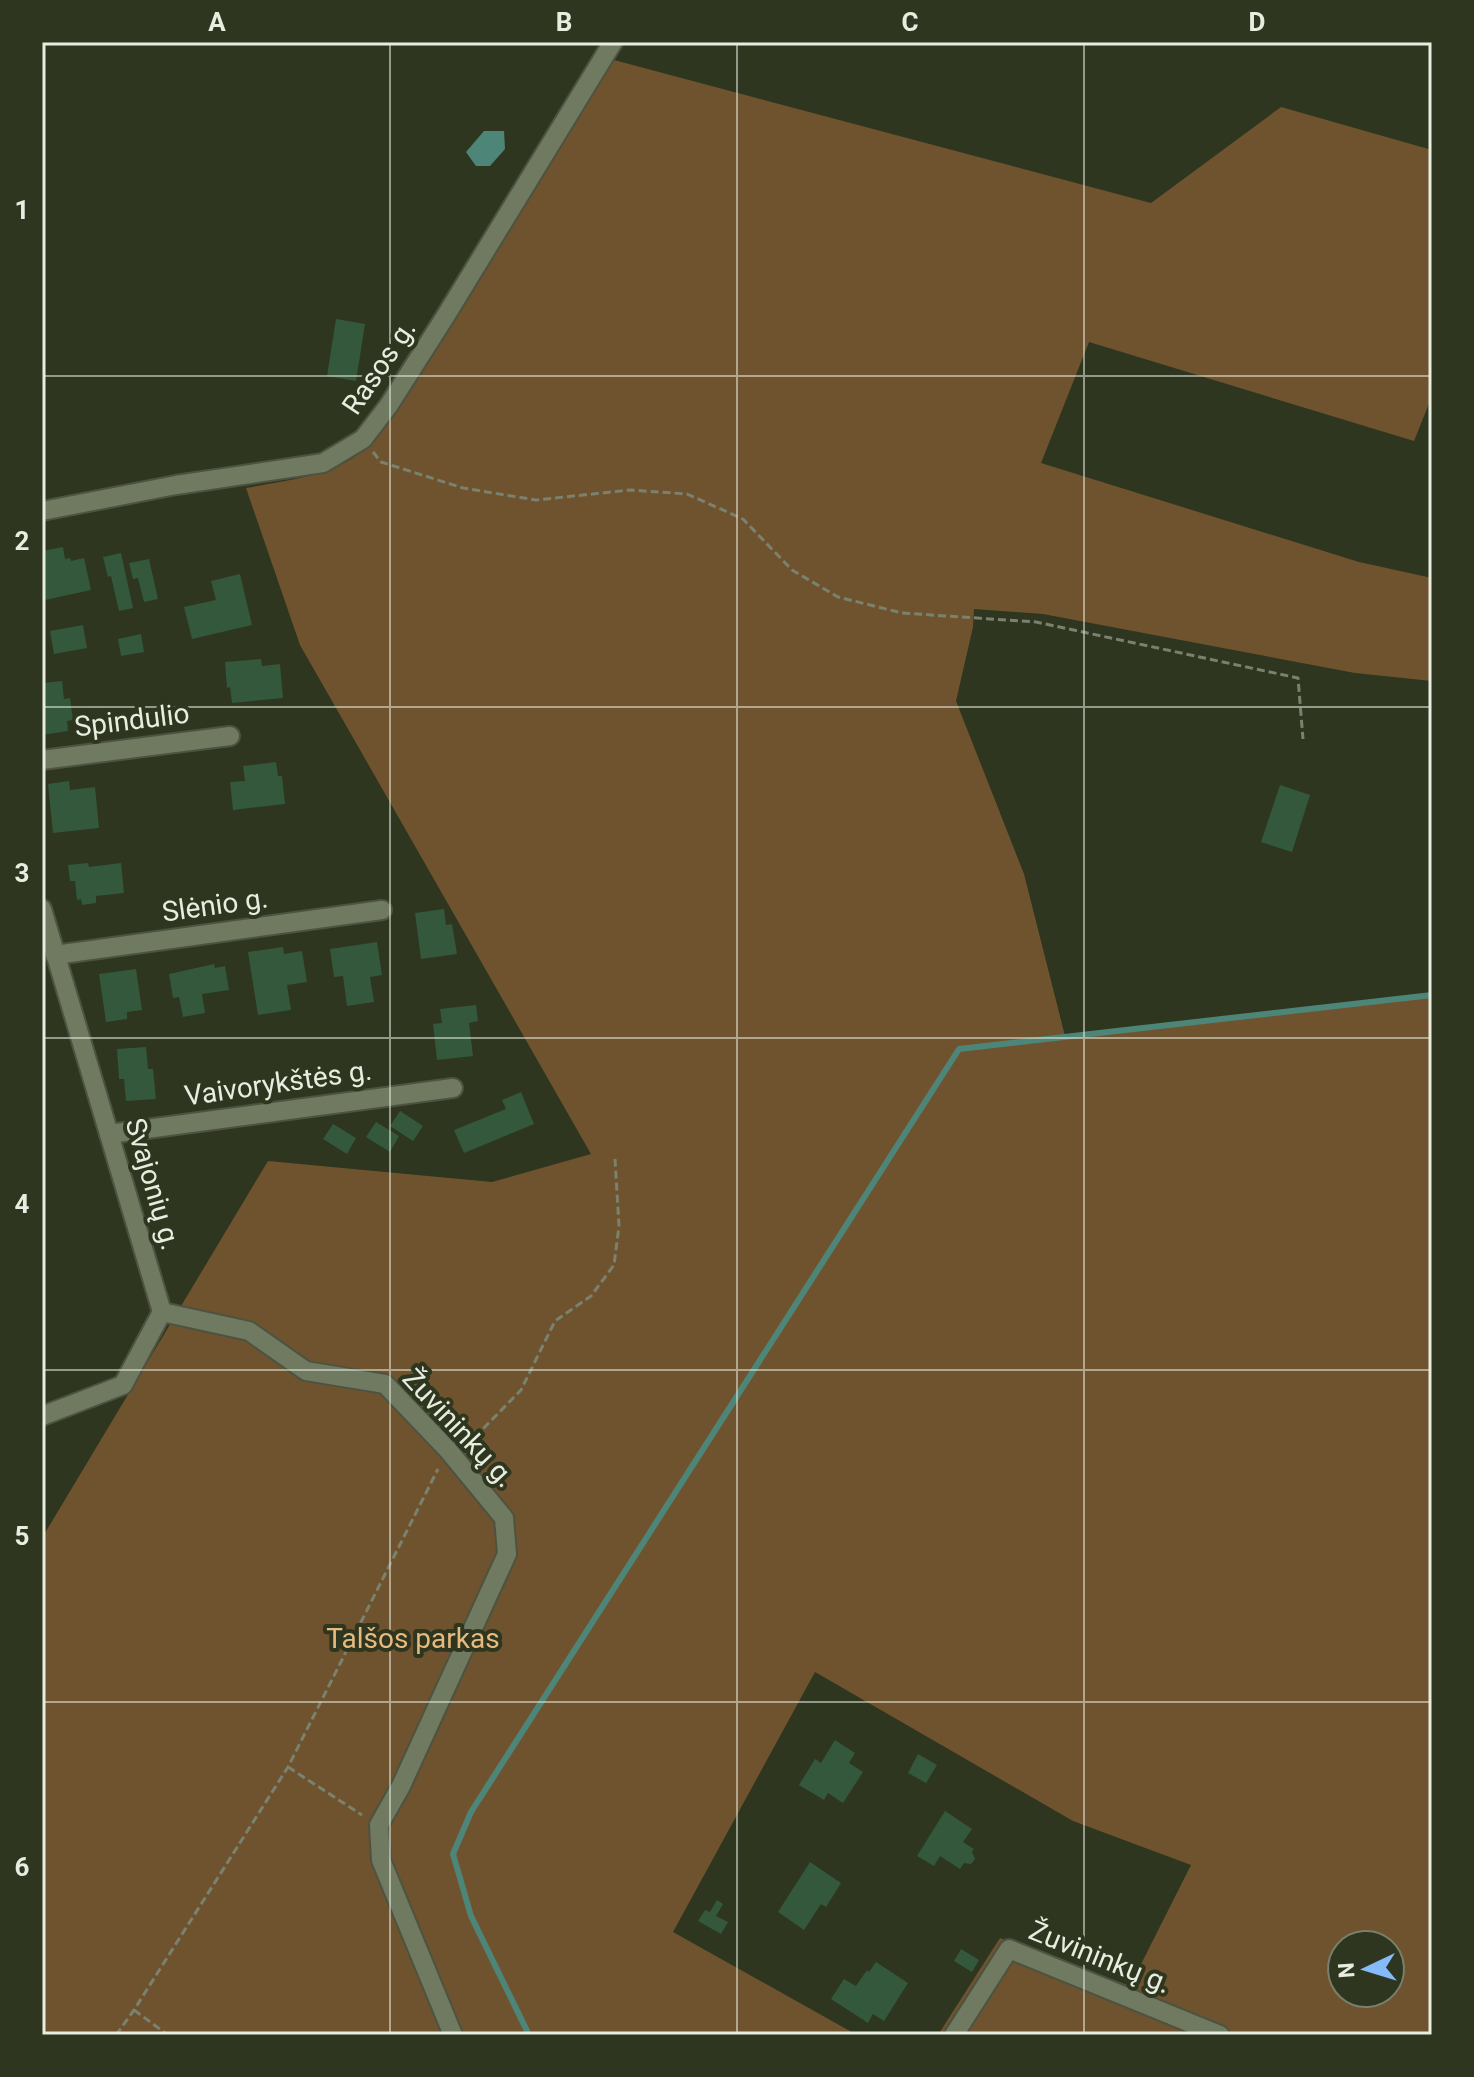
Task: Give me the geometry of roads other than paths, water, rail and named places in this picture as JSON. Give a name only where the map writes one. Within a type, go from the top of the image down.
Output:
[{"type":"street","name":"Rasos g.","points":[[42,511],[176,485],[323,463],[363,439],[389,405],[445,317],[613,42]]},
{"type":"street","name":"Spindulio","points":[[42,760],[230,736]]},
{"type":"street","name":"Svajonių g.","points":[[42,909],[162,1312]]},
{"type":"street","name":"Slėnio g.","points":[[55,955],[382,910]]},
{"type":"street","name":"Vaivorykštės g.","points":[[109,1134],[453,1088]]},
{"type":"street","points":[[42,1416],[123,1385],[162,1312]]},
{"type":"street","name":"Žuvininkų g.","points":[[162,1312],[249,1331],[306,1371],[385,1384],[448,1450],[504,1518],[507,1554],[401,1786],[379,1825],[381,1860],[453,2035]]},
{"type":"street","name":"Žuvininkų g.","points":[[954,2035],[1009,1949],[1220,2035]]},
{"type":"water","points":[[484,131],[504,131],[505,149],[490,166],[476,166],[466,152]]},
{"type":"waterway","points":[[529,2035],[471,1916],[453,1854],[471,1812],[959,1049],[1432,995]]},
{"type":"park label","name":"Talšos parkas","points":[[413,1638]]}]
